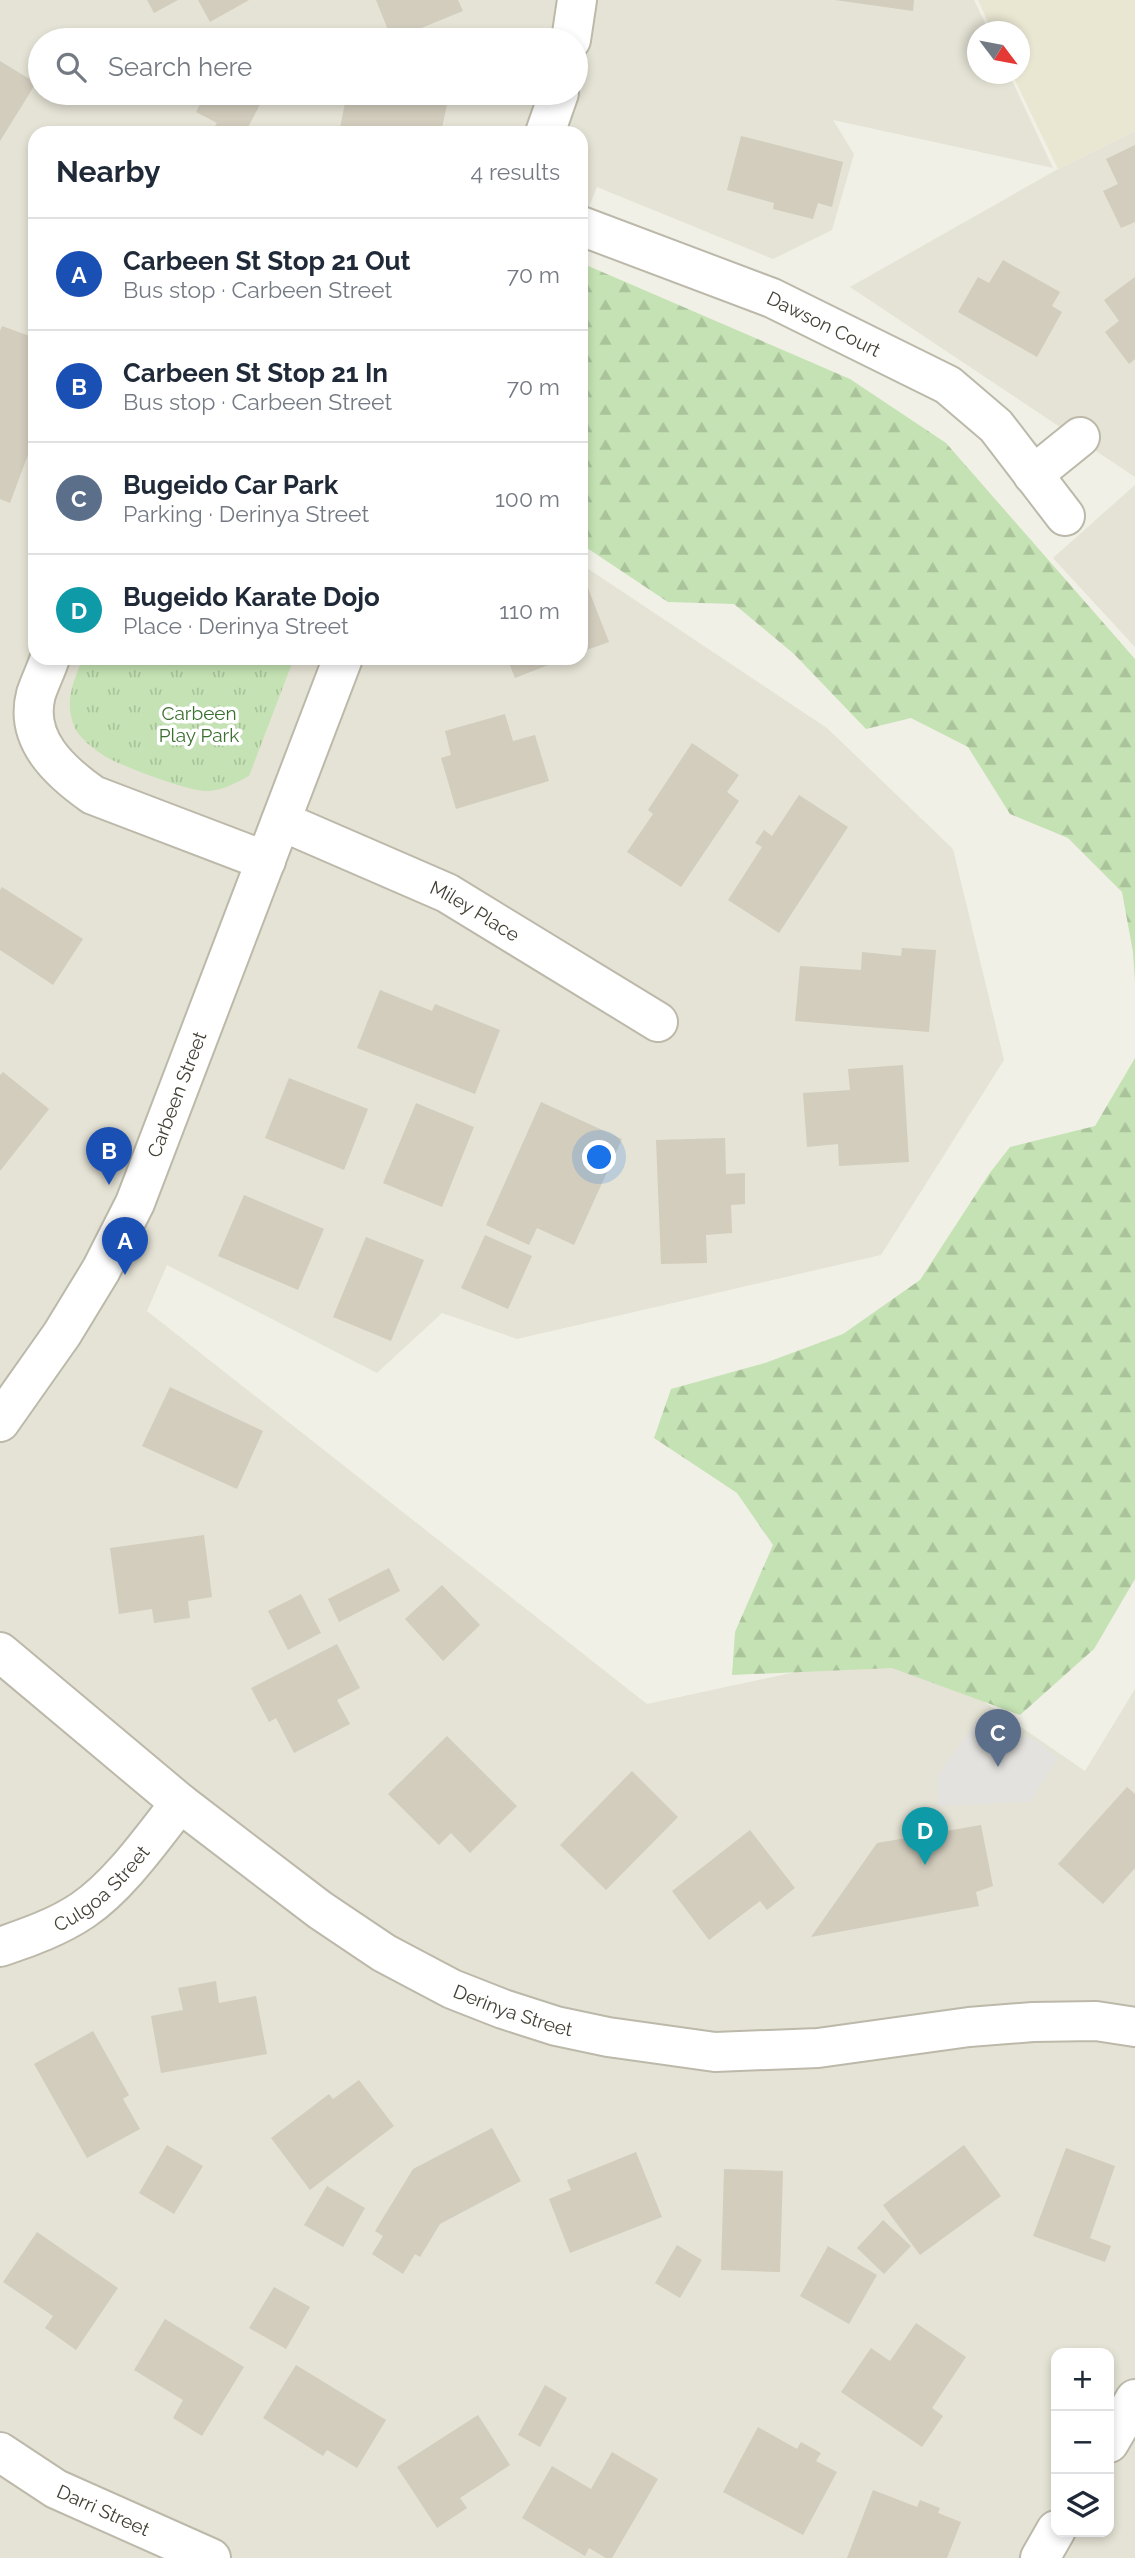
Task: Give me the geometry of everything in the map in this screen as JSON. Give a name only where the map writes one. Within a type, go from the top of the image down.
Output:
[{"type":"street","points":[[573,28],[577,0]]},
{"type":"street","points":[[547,126],[555,105]]},
{"type":"street","name":"Dawson Court","points":[[588,229],[772,298],[948,385],[996,426],[1065,516]]},
{"type":"street","points":[[1033,475],[1080,437]]},
{"type":"street","points":[[47,665],[36,695],[33,719],[50,759],[70,778],[93,795],[266,861]]},
{"type":"street","name":"Carbeen Street","points":[[0,1422],[69,1324],[102,1270],[135,1203],[340,665]]},
{"type":"street","name":"Miley Place","points":[[281,821],[447,893],[658,1022]]},
{"type":"street","name":"Derinya Street","points":[[0,1652],[180,1803],[320,1910],[384,1953],[452,1989],[503,2009],[556,2026],[648,2044],[715,2052],[818,2048],[969,2027],[1033,2022],[1096,2021],[1135,2027]]},
{"type":"street","name":"Culgoa Street","points":[[0,1947],[61,1923],[85,1909],[133,1864],[180,1803]]},
{"type":"street","points":[[1114,2435],[1135,2399]]},
{"type":"street","name":"Darri Street","points":[[0,2452],[56,2489],[211,2558]]},
{"type":"street","points":[[1040,2558],[1052,2537]]},
{"type":"shaded area","points":[[0,0],[974,0],[984,21],[967,21],[967,84],[1014,84],[1053,168],[833,120],[854,154],[832,230],[773,259],[597,187],[588,209],[588,126],[28,126],[28,665],[588,665],[588,569],[827,728],[953,849],[1004,1060],[881,1255],[517,1339],[442,1313],[377,1373],[167,1265],[147,1311],[647,1704],[906,1648],[1085,1771],[1135,1689],[1135,2558],[0,2558]]},
{"type":"shaded area","points":[[978,0],[1135,0],[1135,131],[1058,169],[1017,84],[1030,84],[1030,21],[987,21]]},
{"type":"shaded area","points":[[1135,131],[1135,477],[850,287],[1058,169]]},
{"type":"shaded area","points":[[1135,485],[1135,647],[1053,558]]},
{"type":"shaded area","points":[[978,1718],[1037,1741],[1058,1758],[1030,1802],[938,1806],[937,1777]]},
{"type":"green space","points":[[588,266],[850,379],[946,443],[1135,659],[1135,982],[1133,952],[1122,892],[1068,838],[1010,814],[968,747],[911,718],[866,729],[794,654],[734,604],[668,602],[588,549]]},
{"type":"green space","name":"Carbeen Play Park","points":[[80,665],[291,665],[249,776],[224,788],[209,791],[155,778],[103,755],[92,747],[81,737],[72,721],[70,703]]},
{"type":"green space","points":[[1135,1058],[1135,1579],[1094,1649],[1020,1715],[892,1668],[732,1675],[735,1632],[773,1545],[737,1493],[654,1438],[671,1389],[765,1363],[843,1334],[920,1280],[989,1174],[1010,1147],[1095,1126]]},
{"type":"building","points":[[147,0],[178,0],[154,13]]},
{"type":"building","points":[[198,0],[249,0],[210,22]]},
{"type":"building","points":[[376,0],[458,0],[463,11],[421,28],[387,28]]},
{"type":"building","points":[[835,0],[914,0],[913,11]]},
{"type":"building","points":[[0,61],[28,78],[28,96],[0,141]]},
{"type":"building","points":[[200,105],[260,105],[249,126],[215,126],[217,123],[196,112]]},
{"type":"building","points":[[345,105],[447,105],[442,126],[340,126]]},
{"type":"building","points":[[741,136],[843,162],[832,207],[818,203],[813,219],[773,209],[774,203],[727,190]]},
{"type":"building","points":[[1135,145],[1135,222],[1121,228],[1103,191],[1118,184],[1106,159]]},
{"type":"building","points":[[1003,260],[1060,292],[1052,306],[1062,312],[1037,357],[958,312],[978,277],[989,283]]},
{"type":"building","points":[[1135,277],[1135,359],[1129,364],[1105,332],[1119,321],[1104,300]]},
{"type":"building","points":[[2,326],[28,335],[28,455],[10,503],[0,499]]},
{"type":"building","points":[[588,588],[609,642],[588,650]]},
{"type":"building","points":[[510,665],[548,665],[515,678]]},
{"type":"building","points":[[505,714],[513,741],[535,735],[549,781],[456,809],[441,758],[451,755],[445,731]]},
{"type":"building","points":[[692,743],[739,775],[727,792],[739,801],[681,887],[627,852],[653,814],[648,810]]},
{"type":"building","points":[[799,795],[848,827],[779,933],[728,900],[762,847],[755,843],[764,830],[772,836]]},
{"type":"building","points":[[2,887],[83,939],[53,985],[0,950]]},
{"type":"building","points":[[902,948],[936,950],[929,1032],[795,1021],[800,966],[861,970],[862,952],[901,956]]},
{"type":"building","points":[[380,990],[432,1011],[435,1004],[500,1030],[475,1094],[357,1048]]},
{"type":"building","points":[[903,1065],[909,1162],[839,1166],[838,1144],[807,1147],[803,1093],[850,1090],[848,1069]]},
{"type":"building","points":[[3,1072],[49,1109],[0,1171],[0,1075]]},
{"type":"building","points":[[289,1078],[368,1109],[344,1170],[265,1138]]},
{"type":"building","points":[[541,1102],[622,1139],[574,1245],[537,1228],[529,1245],[486,1225]]},
{"type":"building","points":[[416,1103],[474,1127],[442,1207],[383,1183]]},
{"type":"building","points":[[725,1138],[726,1174],[745,1173],[745,1204],[731,1205],[732,1233],[706,1235],[707,1263],[661,1264],[656,1140]]},
{"type":"building","points":[[244,1195],[324,1229],[298,1290],[218,1256]]},
{"type":"building","points":[[485,1235],[532,1256],[508,1309],[461,1288]]},
{"type":"building","points":[[366,1237],[424,1260],[391,1341],[333,1317]]},
{"type":"building","points":[[170,1387],[263,1431],[237,1489],[142,1446]]},
{"type":"building","points":[[204,1535],[212,1597],[188,1601],[190,1618],[154,1623],[152,1609],[119,1614],[110,1548]]},
{"type":"building","points":[[389,1568],[400,1591],[339,1622],[328,1599]]},
{"type":"building","points":[[442,1585],[480,1625],[443,1661],[405,1619]]},
{"type":"building","points":[[301,1594],[321,1633],[288,1650],[268,1611]]},
{"type":"building","points":[[337,1644],[360,1688],[337,1700],[350,1724],[294,1753],[276,1718],[269,1722],[251,1688]]},
{"type":"building","points":[[447,1736],[517,1806],[470,1853],[451,1833],[439,1845],[388,1794]]},
{"type":"building","points":[[632,1771],[678,1817],[606,1890],[560,1845]]},
{"type":"building","points":[[1127,1787],[1135,1794],[1135,1868],[1103,1904],[1058,1864]]},
{"type":"building","points":[[981,1825],[993,1886],[976,1892],[979,1906],[811,1937],[877,1843]]},
{"type":"building","points":[[750,1830],[795,1888],[767,1910],[760,1901],[709,1940],[672,1891]]},
{"type":"building","points":[[216,1981],[219,2003],[256,1996],[267,2054],[161,2073],[151,2016],[183,2010],[178,1988]]},
{"type":"building","points":[[93,2031],[129,2095],[123,2099],[140,2129],[87,2158],[34,2064]]},
{"type":"building","points":[[359,2080],[394,2126],[310,2190],[271,2138],[329,2094],[333,2099]]},
{"type":"building","points":[[492,2128],[521,2181],[440,2224],[420,2257],[415,2254],[403,2274],[372,2254],[383,2236],[375,2231],[413,2169]]},
{"type":"building","points":[[167,2145],[203,2166],[174,2214],[139,2193]]},
{"type":"building","points":[[964,2145],[1001,2196],[920,2255],[883,2205]]},
{"type":"building","points":[[1066,2148],[1115,2166],[1090,2238],[1111,2246],[1105,2262],[1033,2236]]},
{"type":"building","points":[[636,2152],[662,2217],[570,2253],[549,2199],[571,2190],[567,2180]]},
{"type":"building","points":[[724,2169],[783,2171],[780,2272],[721,2270]]},
{"type":"building","points":[[327,2186],[365,2208],[343,2247],[304,2225]]},
{"type":"building","points":[[883,2220],[911,2246],[884,2274],[857,2248]]},
{"type":"building","points":[[37,2232],[118,2288],[76,2350],[45,2328],[53,2316],[3,2282]]},
{"type":"building","points":[[677,2245],[702,2260],[680,2298],[655,2283]]},
{"type":"building","points":[[828,2246],[877,2275],[849,2324],[800,2296]]},
{"type":"building","points":[[274,2287],[310,2307],[286,2349],[249,2328]]},
{"type":"building","points":[[165,2319],[244,2367],[202,2436],[173,2418],[183,2400],[134,2370]]},
{"type":"building","points":[[916,2323],[966,2357],[932,2408],[943,2416],[922,2447],[841,2392],[871,2348],[890,2361]]},
{"type":"building","points":[[296,2365],[386,2420],[357,2468],[327,2450],[323,2456],[263,2418]]},
{"type":"building","points":[[545,2385],[567,2398],[540,2447],[518,2435]]},
{"type":"building","points":[[478,2415],[510,2465],[460,2498],[467,2508],[437,2528],[397,2467]]},
{"type":"building","points":[[758,2427],[797,2449],[801,2442],[821,2453],[816,2461],[837,2472],[803,2535],[723,2492]]},
{"type":"building","points":[[612,2452],[658,2479],[612,2558],[606,2558],[589,2548],[585,2556],[522,2518],[552,2466],[591,2489]]},
{"type":"building","points":[[873,2490],[917,2507],[920,2500],[940,2508],[938,2513],[961,2522],[947,2558],[847,2558]]},
{"type":"place","name":"Carbeen St Stop 21 In","points":[[109,1185]]},
{"type":"place","name":"Carbeen St Stop 21 Out","points":[[125,1275]]},
{"type":"place","name":"Bugeido Car Park","points":[[998,1767]]},
{"type":"place","name":"Bugeido Karate Dojo","points":[[925,1865]]}]
